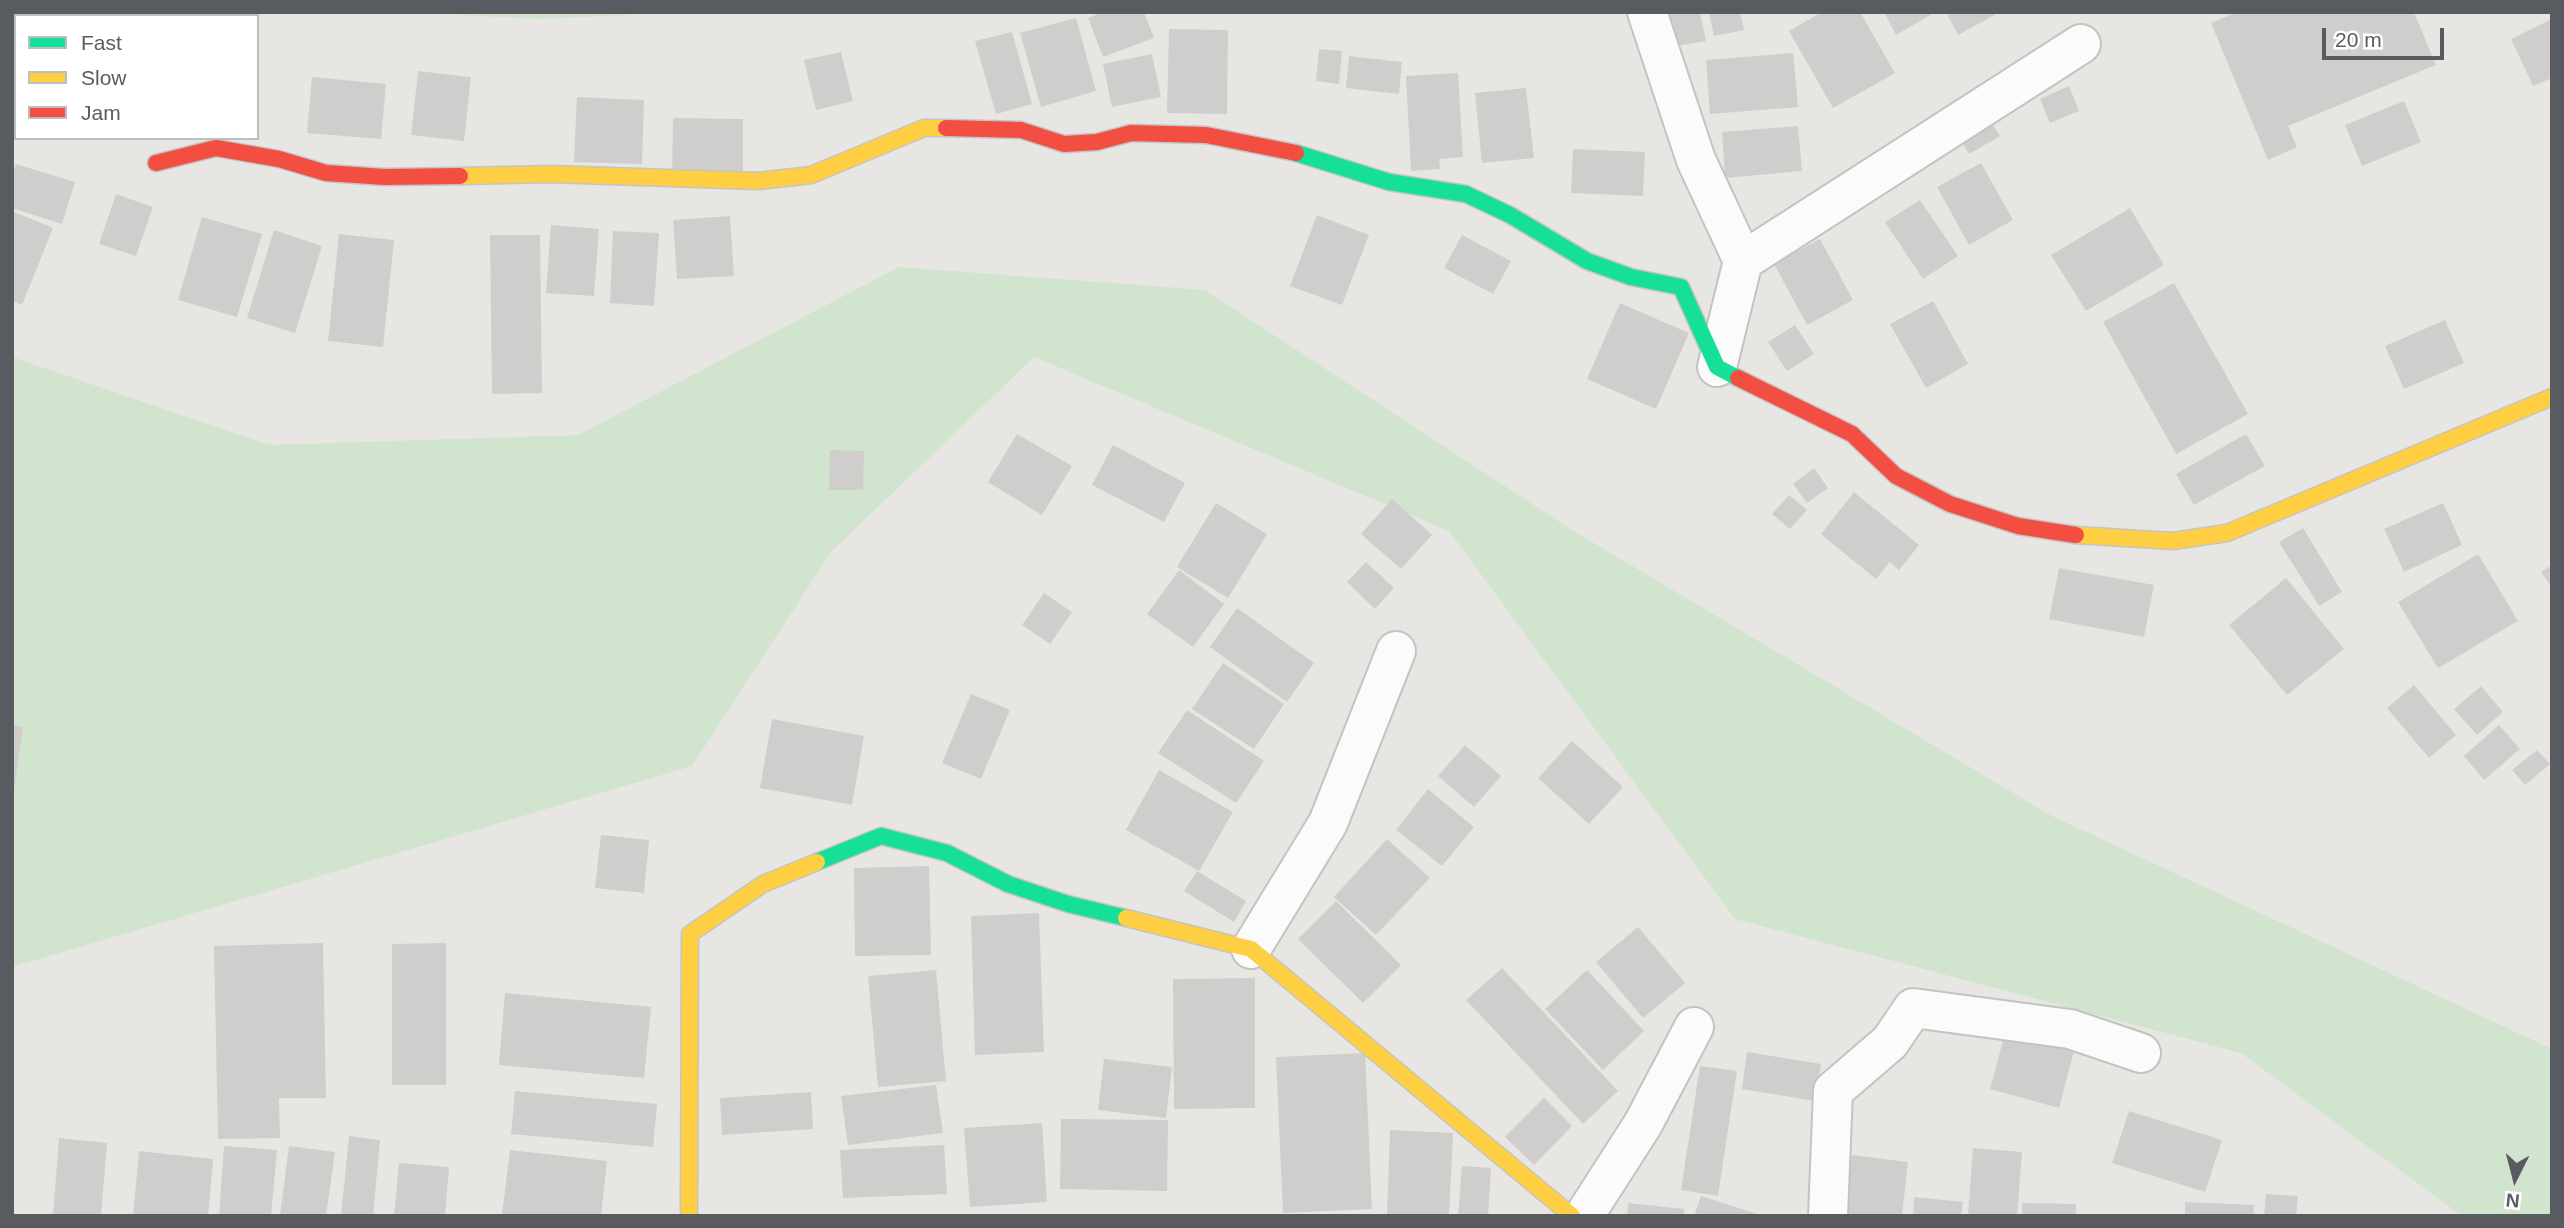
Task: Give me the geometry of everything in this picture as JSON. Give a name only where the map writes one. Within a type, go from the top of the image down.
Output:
[{"type":"street","points":[[1647,12],[1696,160],[1743,261],[1717,367]]},
{"type":"street","points":[[1743,261],[2081,44]]},
{"type":"street","points":[[156,163],[216,148],[279,159],[326,173],[385,177],[551,174],[758,181],[811,175],[924,128],[1021,130],[1064,144],[1097,142],[1131,133],[1206,135],[1309,156],[1390,182],[1465,194],[1510,215],[1587,261],[1630,276],[1681,287],[1717,367],[1852,433],[1896,476],[1950,503],[2018,526],[2104,540],[2174,541],[2227,533],[2552,397]]},
{"type":"street","points":[[1251,949],[1328,823],[1396,651]]},
{"type":"street","points":[[689,1216],[690,934],[763,884],[881,836],[947,853],[1007,884],[1068,904],[1251,949],[1572,1216]]},
{"type":"street","points":[[1828,1216],[1833,1091],[1890,1042],[1913,1008],[2070,1029],[2141,1053]]},
{"type":"street","points":[[1584,1216],[1643,1124],[1694,1027]]},
{"type":"green space","points":[[12,12],[106,12],[14,14],[12,56]]},
{"type":"green space","points":[[404,12],[693,12],[538,19]]},
{"type":"green space","points":[[899,267],[1205,290],[1572,530],[2052,816],[2552,1049],[2552,1216],[2462,1216],[2241,1053],[1735,919],[1449,531],[1034,357],[831,552],[692,766],[12,967],[12,357],[269,445],[578,435]]},
{"type":"building","points":[[1103,12],[1144,12],[1154,38],[1103,57],[1088,18]]},
{"type":"building","points":[[1669,12],[1700,12],[1706,41],[1676,46]]},
{"type":"building","points":[[1709,12],[1740,12],[1744,30],[1714,36]]},
{"type":"building","points":[[1822,12],[1860,12],[1895,73],[1833,108],[1789,31]]},
{"type":"building","points":[[1884,12],[1936,12],[1896,35]]},
{"type":"building","points":[[1946,12],[2000,12],[1958,35]]},
{"type":"building","points":[[2237,12],[2414,12],[2436,65],[2288,126],[2297,147],[2268,160],[2211,23]]},
{"type":"building","points":[[1076,18],[1096,91],[1041,107],[1020,33]]},
{"type":"building","points":[[2552,19],[2552,78],[2533,86],[2511,39]]},
{"type":"building","points":[[1169,29],[1228,30],[1227,114],[1167,113]]},
{"type":"building","points":[[1012,32],[1032,104],[996,114],[975,41]]},
{"type":"building","points":[[1319,49],[1342,51],[1339,84],[1316,81]]},
{"type":"building","points":[[841,52],[853,101],[816,110],[804,60]]},
{"type":"building","points":[[1793,53],[1798,107],[1710,114],[1706,60]]},
{"type":"building","points":[[1152,54],[1161,97],[1112,107],[1103,64]]},
{"type":"building","points":[[1349,56],[1402,62],[1399,94],[1346,88]]},
{"type":"building","points":[[418,71],[471,77],[464,141],[411,135]]},
{"type":"building","points":[[1458,73],[1463,157],[1439,159],[1440,169],[1411,171],[1406,76]]},
{"type":"building","points":[[312,77],[386,84],[381,139],[307,133]]},
{"type":"building","points":[[2069,86],[2079,111],[2050,123],[2040,99]]},
{"type":"building","points":[[1526,88],[1534,158],[1482,163],[1475,93]]},
{"type":"building","points":[[577,97],[644,100],[642,164],[574,162]]},
{"type":"building","points":[[2404,101],[2421,142],[2362,166],[2345,125]]},
{"type":"building","points":[[1988,117],[2000,136],[1969,154],[1958,134]]},
{"type":"building","points":[[673,118],[743,119],[743,176],[672,175]]},
{"type":"building","points":[[1798,126],[1802,171],[1725,178],[1722,132]]},
{"type":"building","points":[[1573,149],[1645,152],[1643,196],[1571,193]]},
{"type":"building","points":[[1981,163],[2013,220],[1969,245],[1937,187]]},
{"type":"building","points":[[16,164],[75,182],[62,224],[12,208],[12,175]]},
{"type":"building","points":[[116,194],[153,207],[136,256],[99,244]]},
{"type":"building","points":[[1920,200],[1958,256],[1923,279],[1885,222]]},
{"type":"building","points":[[2130,208],[2164,265],[2086,311],[2051,255]]},
{"type":"building","points":[[12,211],[53,228],[22,305],[12,301]]},
{"type":"building","points":[[1317,215],[1369,235],[1342,305],[1290,286]]},
{"type":"building","points":[[730,216],[734,276],[677,279],[673,220]]},
{"type":"building","points":[[202,217],[262,234],[237,317],[178,300]]},
{"type":"building","points":[[551,225],[599,229],[594,296],[546,293]]},
{"type":"building","points":[[274,230],[322,246],[295,333],[247,318]]},
{"type":"building","points":[[613,231],[659,233],[654,306],[610,303]]},
{"type":"building","points":[[339,234],[394,240],[383,347],[328,341]]},
{"type":"building","points":[[490,235],[540,235],[542,393],[492,394]]},
{"type":"building","points":[[1462,235],[1511,261],[1493,294],[1444,268]]},
{"type":"building","points":[[1820,239],[1853,300],[1807,325],[1774,264]]},
{"type":"building","points":[[2174,283],[2248,414],[2176,454],[2103,322]]},
{"type":"building","points":[[1933,301],[1968,364],[1926,388],[1890,324]]},
{"type":"building","points":[[1620,303],[1689,333],[1656,409],[1587,379]]},
{"type":"building","points":[[2445,320],[2464,363],[2404,389],[2385,346]]},
{"type":"building","points":[[1795,325],[1814,354],[1787,371],[1768,342]]},
{"type":"building","points":[[1017,434],[1072,466],[1042,515],[988,482]]},
{"type":"building","points":[[2246,434],[2265,466],[2194,505],[2176,474]]},
{"type":"building","points":[[1113,445],[1185,483],[1164,522],[1092,485]]},
{"type":"building","points":[[830,450],[864,451],[863,490],[829,490]]},
{"type":"building","points":[[1814,468],[1828,488],[1807,503],[1793,484]]},
{"type":"building","points":[[1854,492],[1919,545],[1899,570],[1890,562],[1876,579],[1821,534]]},
{"type":"building","points":[[1789,495],[1807,510],[1790,529],[1772,514]]},
{"type":"building","points":[[1392,499],[1432,535],[1401,569],[1361,534]]},
{"type":"building","points":[[1216,503],[1267,534],[1228,598],[1177,567]]},
{"type":"building","points":[[2443,503],[2462,545],[2404,572],[2384,529]]},
{"type":"building","points":[[2303,528],[2342,592],[2319,606],[2279,542]]},
{"type":"building","points":[[2478,554],[2518,621],[2438,668],[2398,602]]},
{"type":"building","points":[[1366,562],[1394,588],[1375,609],[1347,582]]},
{"type":"building","points":[[2552,565],[2552,587],[2541,572]]},
{"type":"building","points":[[2059,568],[2154,585],[2144,637],[2049,619]]},
{"type":"building","points":[[1179,570],[1224,604],[1193,647],[1147,614]]},
{"type":"building","points":[[2286,578],[2344,649],[2287,695],[2229,625]]},
{"type":"building","points":[[1044,593],[1072,612],[1050,644],[1022,625]]},
{"type":"building","points":[[1237,608],[1314,663],[1287,702],[1210,647]]},
{"type":"building","points":[[1223,663],[1284,704],[1254,749],[1192,709]]},
{"type":"building","points":[[2414,685],[2456,735],[2429,758],[2387,708]]},
{"type":"building","points":[[2481,686],[2503,712],[2477,735],[2454,709]]},
{"type":"building","points":[[971,694],[1010,710],[981,779],[942,763]]},
{"type":"building","points":[[1187,710],[1264,761],[1236,803],[1158,753]]},
{"type":"building","points":[[772,719],[864,736],[852,805],[760,788]]},
{"type":"building","points":[[12,725],[23,727],[14,790],[12,790]]},
{"type":"building","points":[[2499,725],[2520,749],[2484,780],[2464,756]]},
{"type":"building","points":[[1572,741],[1623,787],[1589,824],[1538,778]]},
{"type":"building","points":[[1465,745],[1501,776],[1474,807],[1438,776]]},
{"type":"building","points":[[2537,750],[2550,764],[2525,785],[2512,770]]},
{"type":"building","points":[[1159,770],[1233,812],[1199,871],[1126,830]]},
{"type":"building","points":[[1428,789],[1474,827],[1442,866],[1396,830]]},
{"type":"building","points":[[601,835],[649,840],[644,893],[595,888]]},
{"type":"building","points":[[1387,839],[1430,878],[1376,935],[1334,897]]},
{"type":"building","points":[[929,866],[931,955],[855,956],[854,868]]},
{"type":"building","points":[[1197,871],[1246,901],[1234,922],[1184,891]]},
{"type":"building","points":[[1336,901],[1401,965],[1363,1003],[1298,939]]},
{"type":"building","points":[[1039,913],[1044,1052],[975,1055],[971,916]]},
{"type":"building","points":[[1638,927],[1685,983],[1643,1018],[1596,962]]},
{"type":"building","points":[[323,943],[326,1098],[279,1098],[280,1138],[218,1139],[214,946]]},
{"type":"building","points":[[446,943],[446,1085],[392,1085],[392,944]]},
{"type":"building","points":[[1502,968],[1618,1091],[1583,1124],[1466,1000]]},
{"type":"building","points":[[936,970],[946,1081],[878,1087],[868,976]]},
{"type":"building","points":[[1587,970],[1644,1031],[1603,1070],[1545,1009]]},
{"type":"building","points":[[1255,978],[1255,1108],[1174,1109],[1173,979]]},
{"type":"building","points":[[505,993],[651,1007],[644,1078],[499,1065]]},
{"type":"building","points":[[2005,1033],[2074,1051],[2059,1108],[1990,1089]]},
{"type":"building","points":[[1747,1052],[1821,1064],[1815,1101],[1742,1089]]},
{"type":"building","points":[[1365,1053],[1372,1209],[1283,1213],[1276,1057]]},
{"type":"building","points":[[1104,1059],[1172,1067],[1166,1118],[1098,1110]]},
{"type":"building","points":[[1700,1066],[1737,1071],[1718,1196],[1681,1190]]},
{"type":"building","points":[[936,1085],[943,1133],[848,1145],[841,1096]]},
{"type":"building","points":[[515,1091],[657,1104],[653,1147],[511,1134]]},
{"type":"building","points":[[811,1092],[813,1129],[722,1135],[720,1098]]},
{"type":"building","points":[[1544,1098],[1572,1126],[1534,1165],[1505,1137]]},
{"type":"building","points":[[2129,1111],[2222,1140],[2205,1192],[2112,1163]]},
{"type":"building","points":[[1061,1119],[1168,1120],[1167,1191],[1060,1189]]},
{"type":"building","points":[[1042,1123],[1047,1202],[970,1207],[964,1128]]},
{"type":"building","points":[[1390,1130],[1453,1133],[1449,1216],[1387,1216]]},
{"type":"building","points":[[349,1136],[380,1140],[373,1216],[341,1216]]},
{"type":"building","points":[[59,1138],[107,1143],[101,1216],[53,1216]]},
{"type":"building","points":[[944,1145],[947,1194],[843,1198],[840,1150]]},
{"type":"building","points":[[224,1146],[277,1150],[271,1216],[219,1216]]},
{"type":"building","points":[[289,1146],[335,1152],[326,1216],[280,1215]]},
{"type":"building","points":[[1973,1148],[2022,1152],[2017,1216],[1968,1216]]},
{"type":"building","points":[[510,1150],[607,1161],[601,1216],[502,1215]]},
{"type":"building","points":[[139,1151],[213,1159],[208,1216],[133,1216]]},
{"type":"building","points":[[1852,1155],[1908,1162],[1902,1216],[1845,1216]]},
{"type":"building","points":[[399,1163],[449,1167],[445,1216],[394,1216]]},
{"type":"building","points":[[1462,1166],[1491,1168],[1488,1216],[1458,1216]]},
{"type":"building","points":[[2266,1194],[2298,1196],[2296,1216],[2264,1216]]},
{"type":"building","points":[[1701,1196],[1760,1215],[1760,1216],[1694,1216]]},
{"type":"building","points":[[1914,1197],[1963,1202],[1961,1216],[1913,1216]]},
{"type":"building","points":[[2185,1202],[2254,1205],[2253,1216],[2185,1216]]},
{"type":"building","points":[[1628,1203],[1684,1209],[1684,1216],[1627,1216]]},
{"type":"building","points":[[2022,1203],[2076,1204],[2076,1216],[2022,1216]]},
{"type":"traffic: fast","points":[[1296,153],[1389,182],[1466,194],[1510,215],[1587,261],[1631,277],[1681,287],[1717,367],[1738,378]]},
{"type":"traffic: fast","points":[[817,862],[881,836],[947,853],[1008,884],[1068,904],[1126,918]]},
{"type":"traffic: slow","points":[[460,176],[551,174],[758,181],[811,175],[924,128],[946,128]]},
{"type":"traffic: slow","points":[[2076,535],[2173,541],[2227,533],[2552,397]]},
{"type":"traffic: slow","points":[[689,1216],[690,934],[763,884],[817,862]]},
{"type":"traffic: slow","points":[[1126,918],[1251,949],[1572,1216]]},
{"type":"traffic: jam","points":[[946,128],[1021,130],[1064,144],[1097,142],[1131,133],[1206,135],[1296,153]]},
{"type":"traffic: jam","points":[[156,163],[216,148],[279,159],[326,173],[385,177],[460,176]]},
{"type":"traffic: jam","points":[[1738,378],[1852,434],[1896,476],[1950,504],[2018,526],[2076,535]]}]
